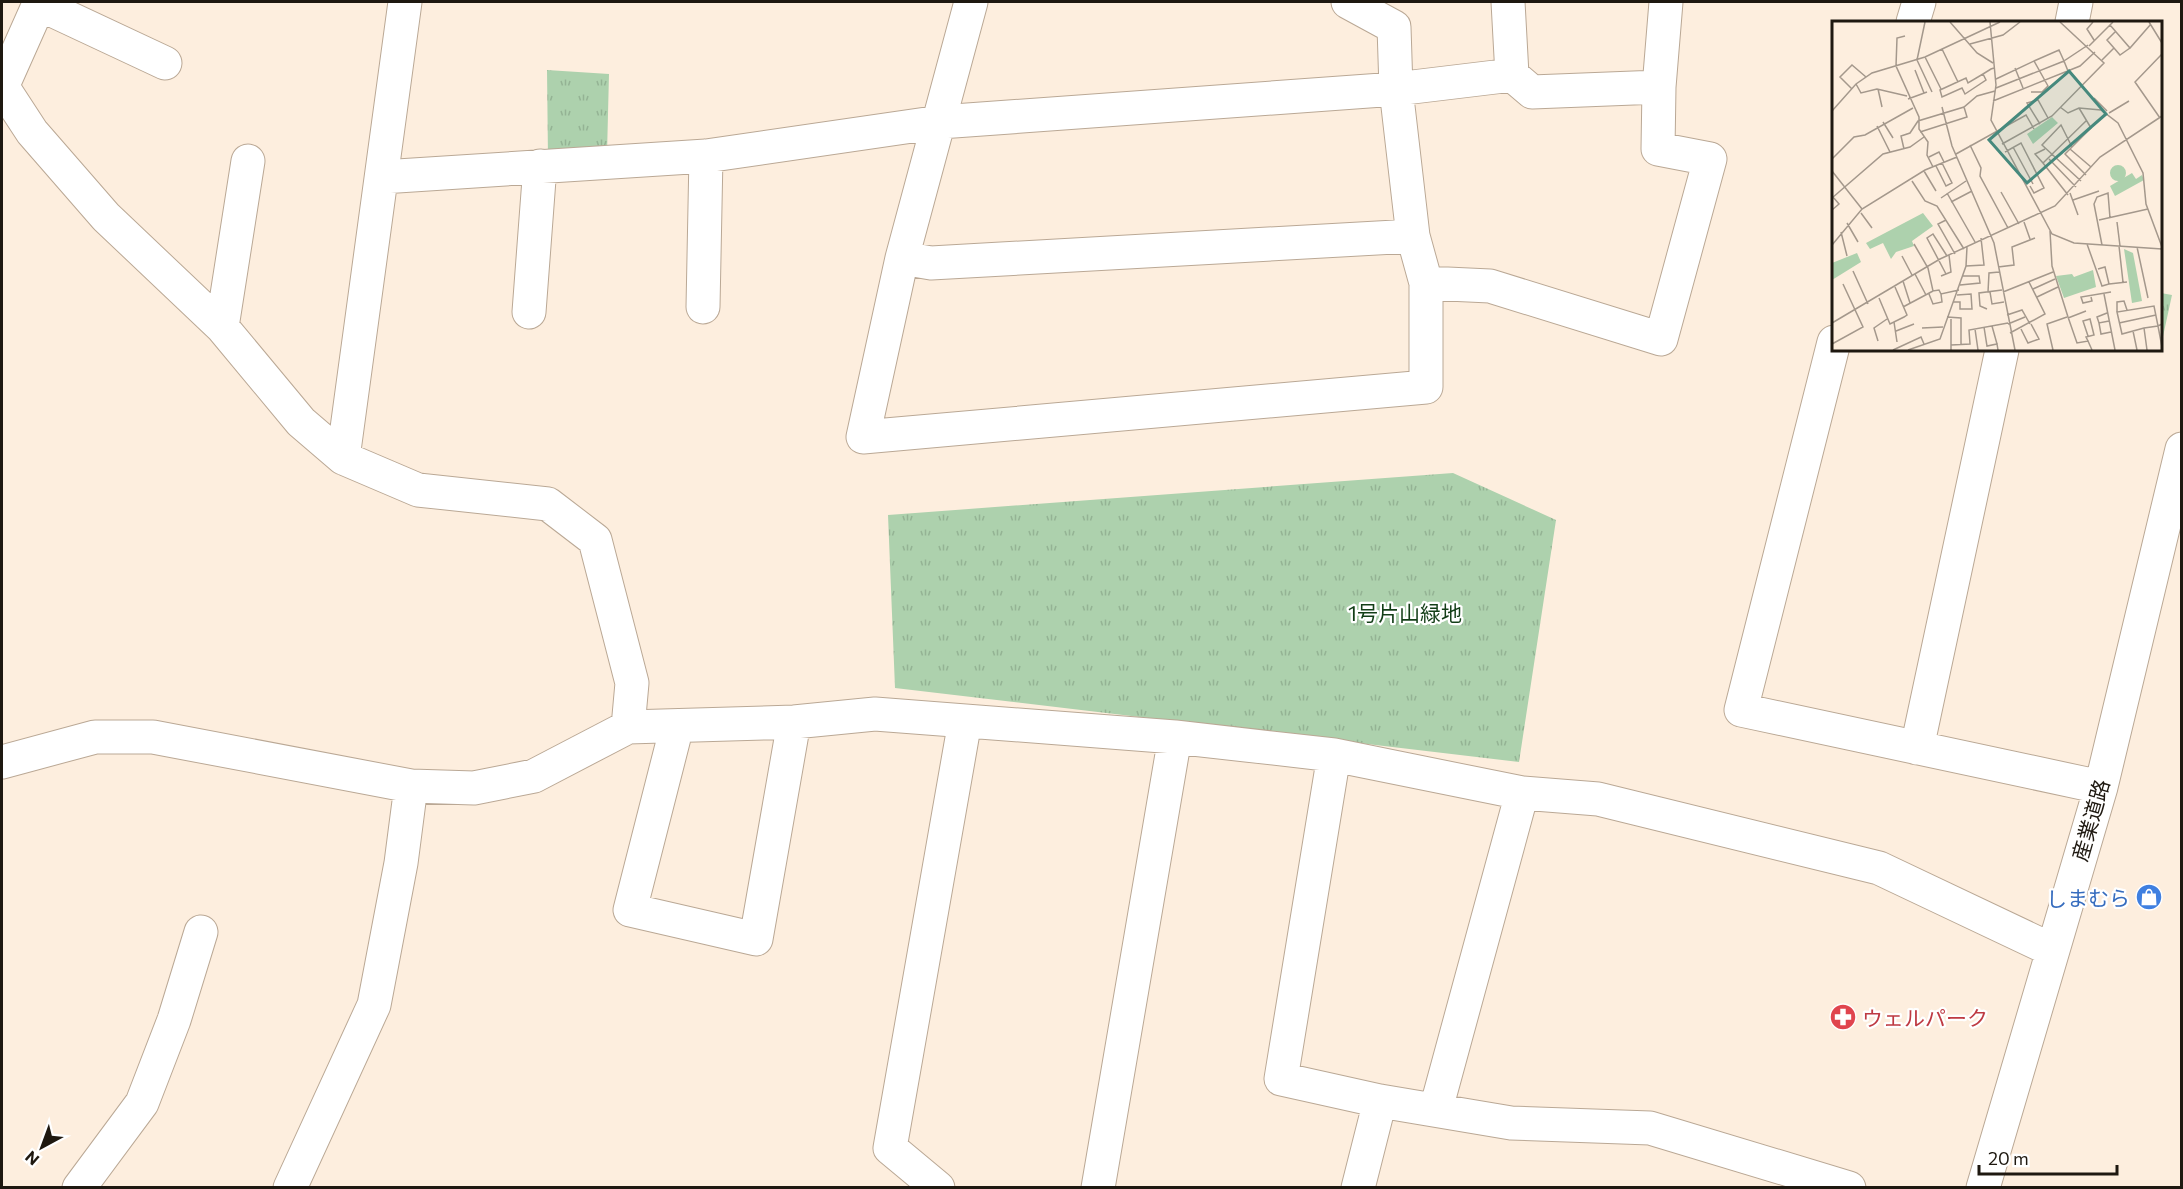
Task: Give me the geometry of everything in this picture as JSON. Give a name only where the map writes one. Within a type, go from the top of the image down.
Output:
[{"type":"street","points":[[343,458],[405,2]]},
{"type":"street","points":[[971,2],[902,258],[863,436],[1426,387],[1426,283],[1413,236],[1396,89],[1394,27],[1348,2]]},
{"type":"street","points":[[1508,2],[1512,75],[1532,92],[1659,87]]},
{"type":"street","points":[[1426,283],[1490,286],[1660,339],[1710,159],[1658,149],[1659,87],[1666,2]]},
{"type":"street","points":[[1913,21],[1919,2]]},
{"type":"street","points":[[2072,21],[2076,2]]},
{"type":"street","points":[[165,63],[39,4],[2,87],[32,132],[106,217],[222,327],[301,422],[343,458],[418,490],[548,504],[595,540],[632,683],[628,727]]},
{"type":"street","points":[[382,177],[706,156],[940,122],[1396,89],[1512,75]]},
{"type":"street","points":[[703,307],[706,156]]},
{"type":"street","points":[[222,327],[248,161]]},
{"type":"street","points":[[529,312],[540,166]]},
{"type":"street","points":[[902,258],[931,264],[1413,236]]},
{"type":"street","points":[[1832,346],[1741,710],[2101,787]]},
{"type":"street","points":[[1917,748],[2002,351]]},
{"type":"street","name":"産業道路","points":[[1983,1188],[2101,787],[2181,449]]},
{"type":"street","points":[[2,762],[95,737],[153,737],[411,786],[474,788],[534,776],[628,727],[794,722],[875,714],[1175,737],[1334,755],[1522,793],[1598,799],[1879,868],[2052,950]]},
{"type":"street","points":[[938,1188],[890,1148],[965,721]]},
{"type":"street","points":[[677,726],[630,910],[756,939],[794,722]]},
{"type":"street","points":[[1098,1188],[1175,737]]},
{"type":"street","points":[[1334,755],[1281,1079],[1380,1101],[1511,1122],[1650,1128],[1849,1188]]},
{"type":"street","points":[[290,1188],[374,1005],[401,863],[411,786]]},
{"type":"street","points":[[1436,1109],[1522,793]]},
{"type":"street","points":[[79,1188],[142,1103],[174,1020],[201,932]]},
{"type":"street","points":[[1358,1188],[1380,1101]]},
{"type":"green space","points":[[547,70],[609,74],[607,154],[548,159]]},
{"type":"green space","points":[[2162,293],[2172,295],[2162,341]]},
{"type":"green space","name":"1号片山緑地","points":[[1453,473],[1556,520],[1519,762],[895,688],[888,515]]},
{"type":"place","name":"しまむら","points":[[2149,897]]},
{"type":"place","name":"ウェルパーク","points":[[1843,1017]]}]
